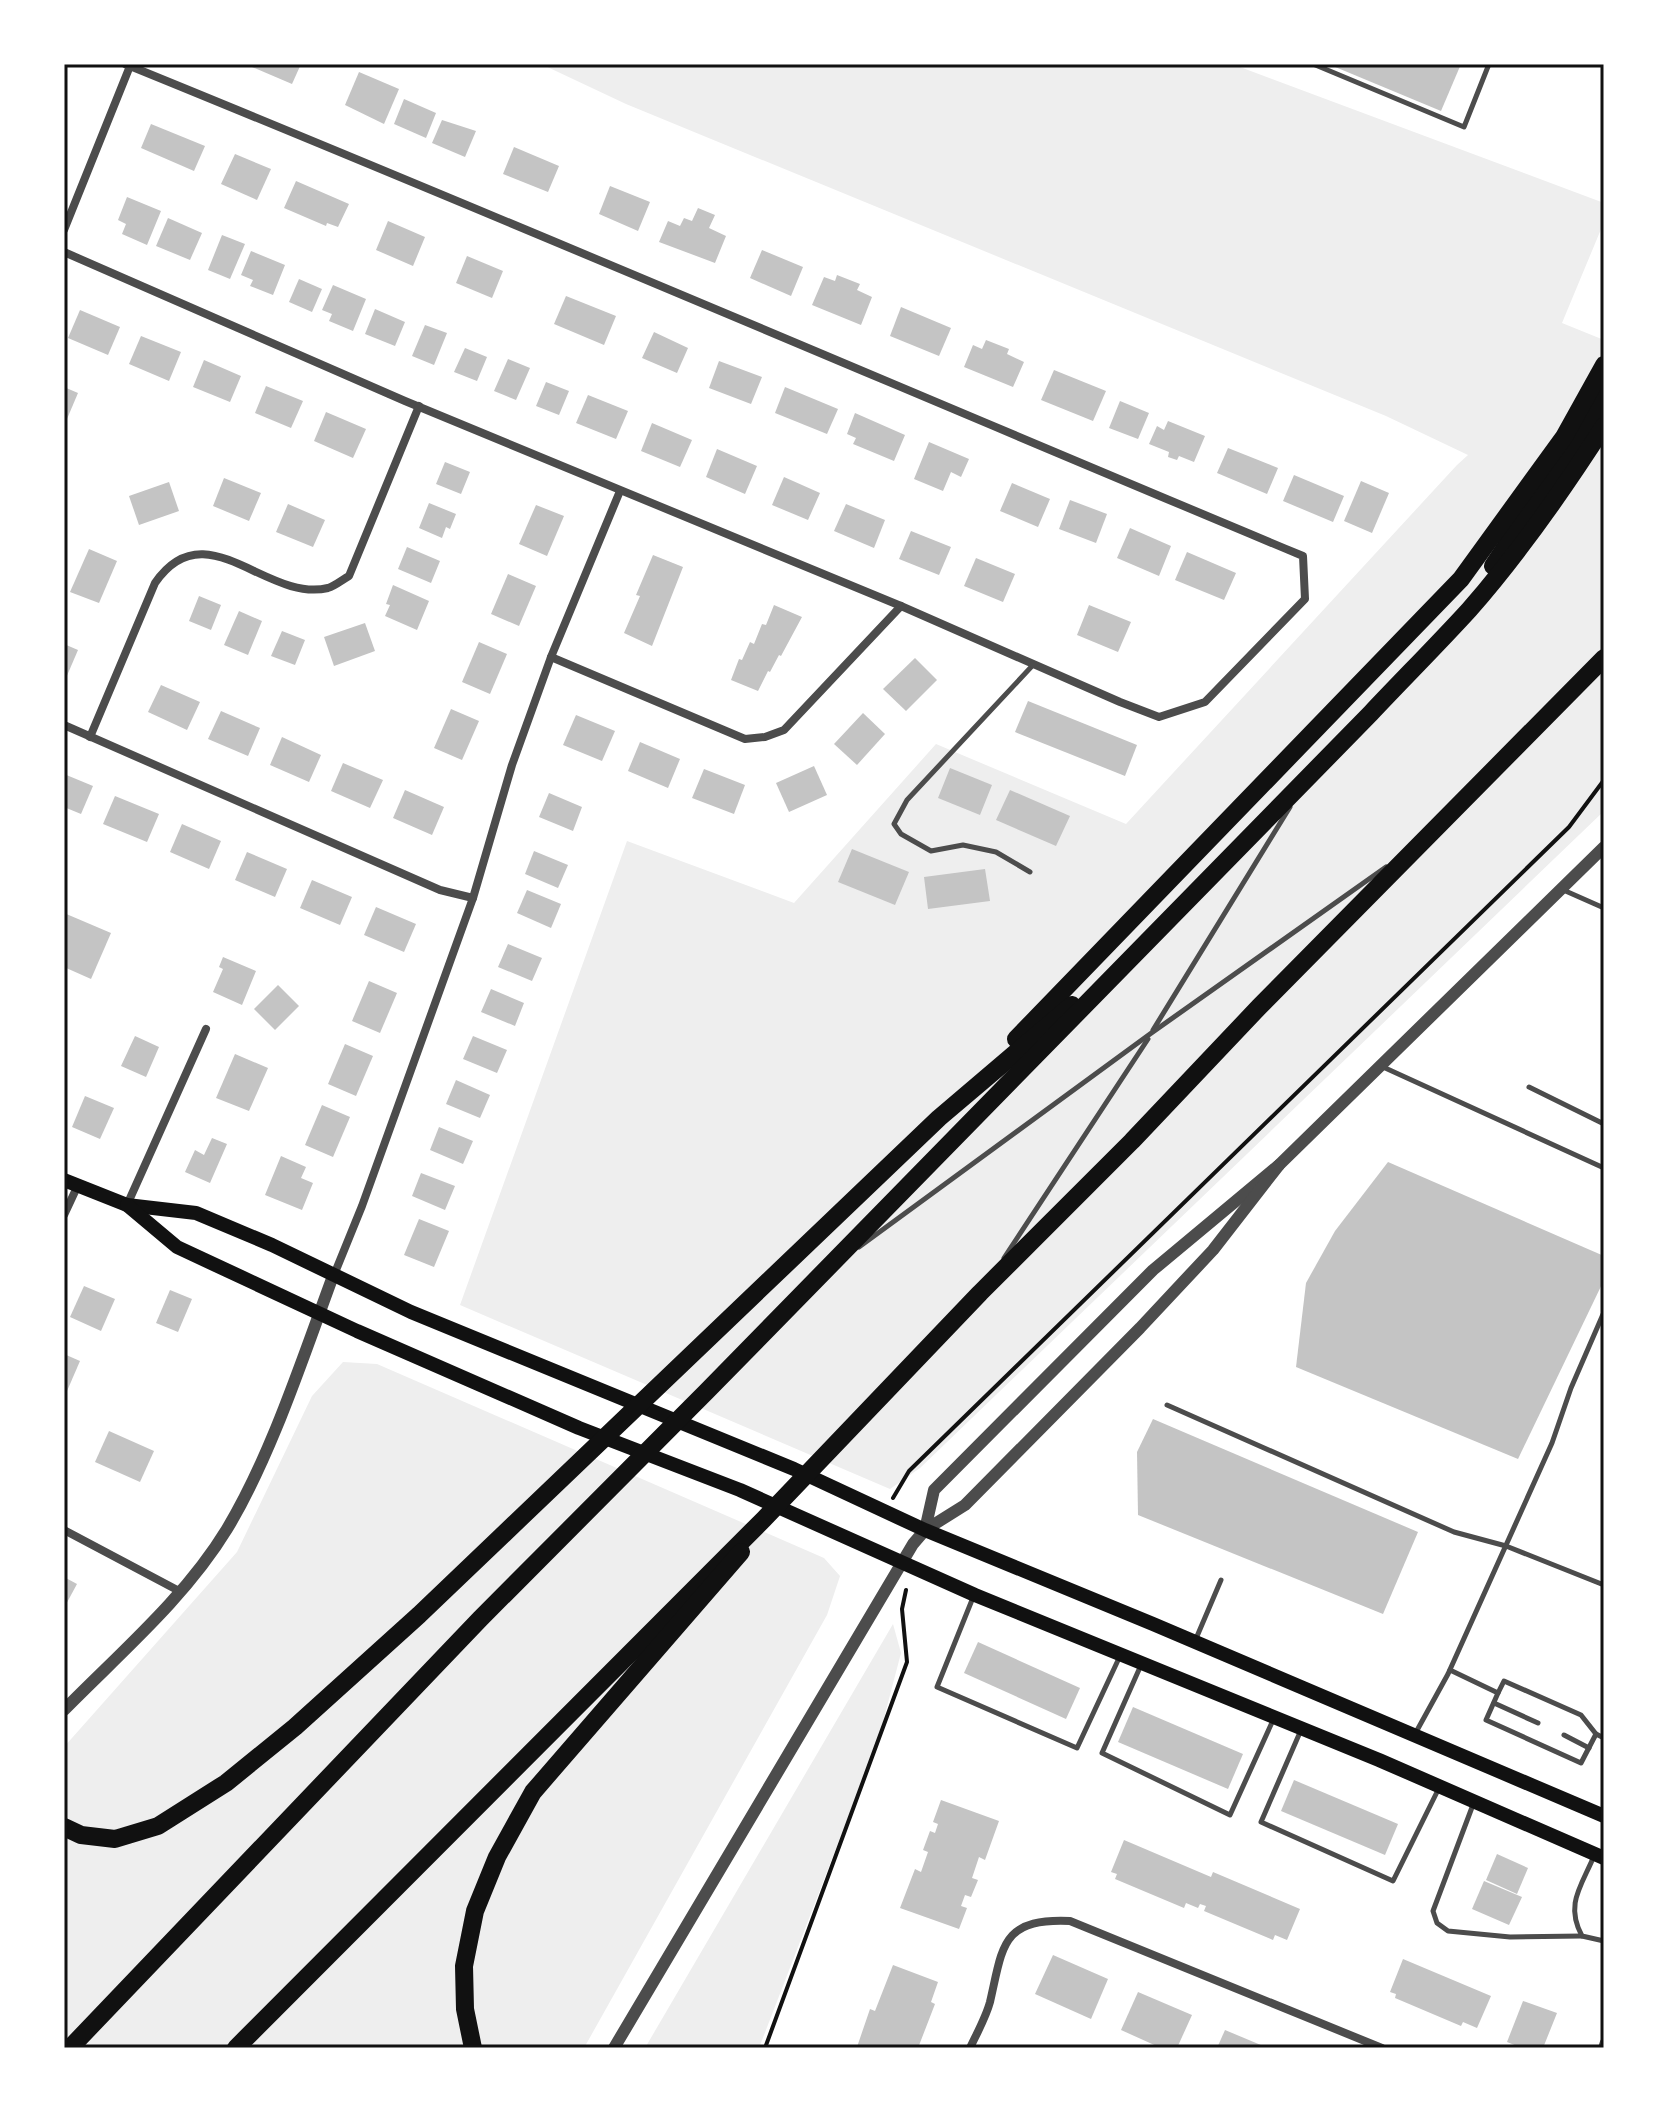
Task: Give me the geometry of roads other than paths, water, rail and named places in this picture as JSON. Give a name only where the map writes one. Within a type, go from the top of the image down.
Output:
[{"type":"highway","points":[[64,1827],[81,1835],[115,1839],[158,1826],[226,1783],[295,1727],[419,1615],[939,1118],[1461,579],[1564,437],[1604,365]]},
{"type":"highway","points":[[1469,610],[1501,551],[1604,394]]},
{"type":"highway","points":[[70,2048],[480,1619],[1171,920],[1469,610],[1531,532],[1604,426]]},
{"type":"highway","points":[[236,2048],[764,1519],[980,1293],[1604,658]]},
{"type":"highway","points":[[939,1118],[1171,920]]},
{"type":"highway","points":[[473,2048],[465,2009],[464,1966],[475,1911],[497,1857],[518,1818],[533,1792],[735,1563],[764,1519]]},
{"type":"main road","points":[[71,1182],[127,1205],[196,1213],[272,1245],[426,1318],[794,1469],[925,1530],[1195,1641],[1604,1816]]},
{"type":"main road","points":[[127,1205],[177,1247],[318,1314],[579,1428],[740,1490],[975,1595],[1440,1786],[1599,1856]]},
{"type":"street","points":[[64,230],[128,65],[1303,556],[1305,599],[1205,702],[1159,717],[419,406],[64,252]]},
{"type":"street","points":[[90,737],[155,583],[164,569],[177,558],[196,552],[213,555],[306,590],[330,588],[349,576],[419,406]]},
{"type":"street","points":[[64,1710],[181,1592],[227,1529],[263,1456],[362,1206],[473,898],[512,765],[551,657],[620,491]]},
{"type":"street","points":[[551,657],[745,739],[765,737],[784,730],[901,606]]},
{"type":"street","points":[[64,725],[440,890],[473,898]]},
{"type":"street","points":[[614,2048],[906,1565],[925,1530],[934,1490],[1153,1270],[1279,1165],[1604,847]]},
{"type":"street","points":[[127,1205],[206,1029]]},
{"type":"street","points":[[925,1530],[965,1505],[1140,1328],[1213,1250],[1279,1165]]},
{"type":"street","points":[[64,1215],[71,1182]]},
{"type":"street","points":[[64,1530],[181,1592]]},
{"type":"street","points":[[970,2048],[989,2006],[999,1956],[1009,1938],[1026,1926],[1044,1920],[1070,1921],[1382,2048]]},
{"type":"lane","points":[[1313,64],[1464,127],[1489,64]]},
{"type":"lane","points":[[1030,872],[996,852],[974,847],[963,845],[931,851],[901,834],[894,824],[907,800],[1033,664]]},
{"type":"lane","points":[[980,1293],[1150,1034],[1305,782]]},
{"type":"lane","points":[[813,1281],[1150,1034],[1424,840]]},
{"type":"lane","points":[[1561,889],[1604,908]]},
{"type":"lane","points":[[1382,1067],[1604,1168]]},
{"type":"lane","points":[[1529,1087],[1604,1124]]},
{"type":"lane","points":[[1415,1735],[1450,1670],[1506,1546],[1552,1443],[1576,1374],[1604,1312]]},
{"type":"lane","points":[[1167,1405],[1454,1532],[1506,1546],[1604,1585]]},
{"type":"lane","points":[[1195,1641],[1221,1580]]},
{"type":"lane","points":[[975,1595],[937,1687],[1077,1748],[1120,1656]]},
{"type":"lane","points":[[1142,1665],[1102,1753],[1230,1815],[1274,1718]]},
{"type":"lane","points":[[1450,1670],[1498,1693]]},
{"type":"lane","points":[[1596,1734],[1581,1763],[1486,1720],[1504,1681],[1581,1715],[1596,1734],[1604,1738]]},
{"type":"lane","points":[[1494,1703],[1538,1723]]},
{"type":"lane","points":[[1301,1729],[1261,1822],[1393,1881],[1440,1786]]},
{"type":"lane","points":[[1564,1735],[1589,1748]]},
{"type":"lane","points":[[1474,1801],[1433,1911],[1437,1923],[1448,1931],[1510,1937],[1582,1936],[1604,1941]]},
{"type":"lane","points":[[1582,1936],[1572,1909],[1599,1856]]}]
